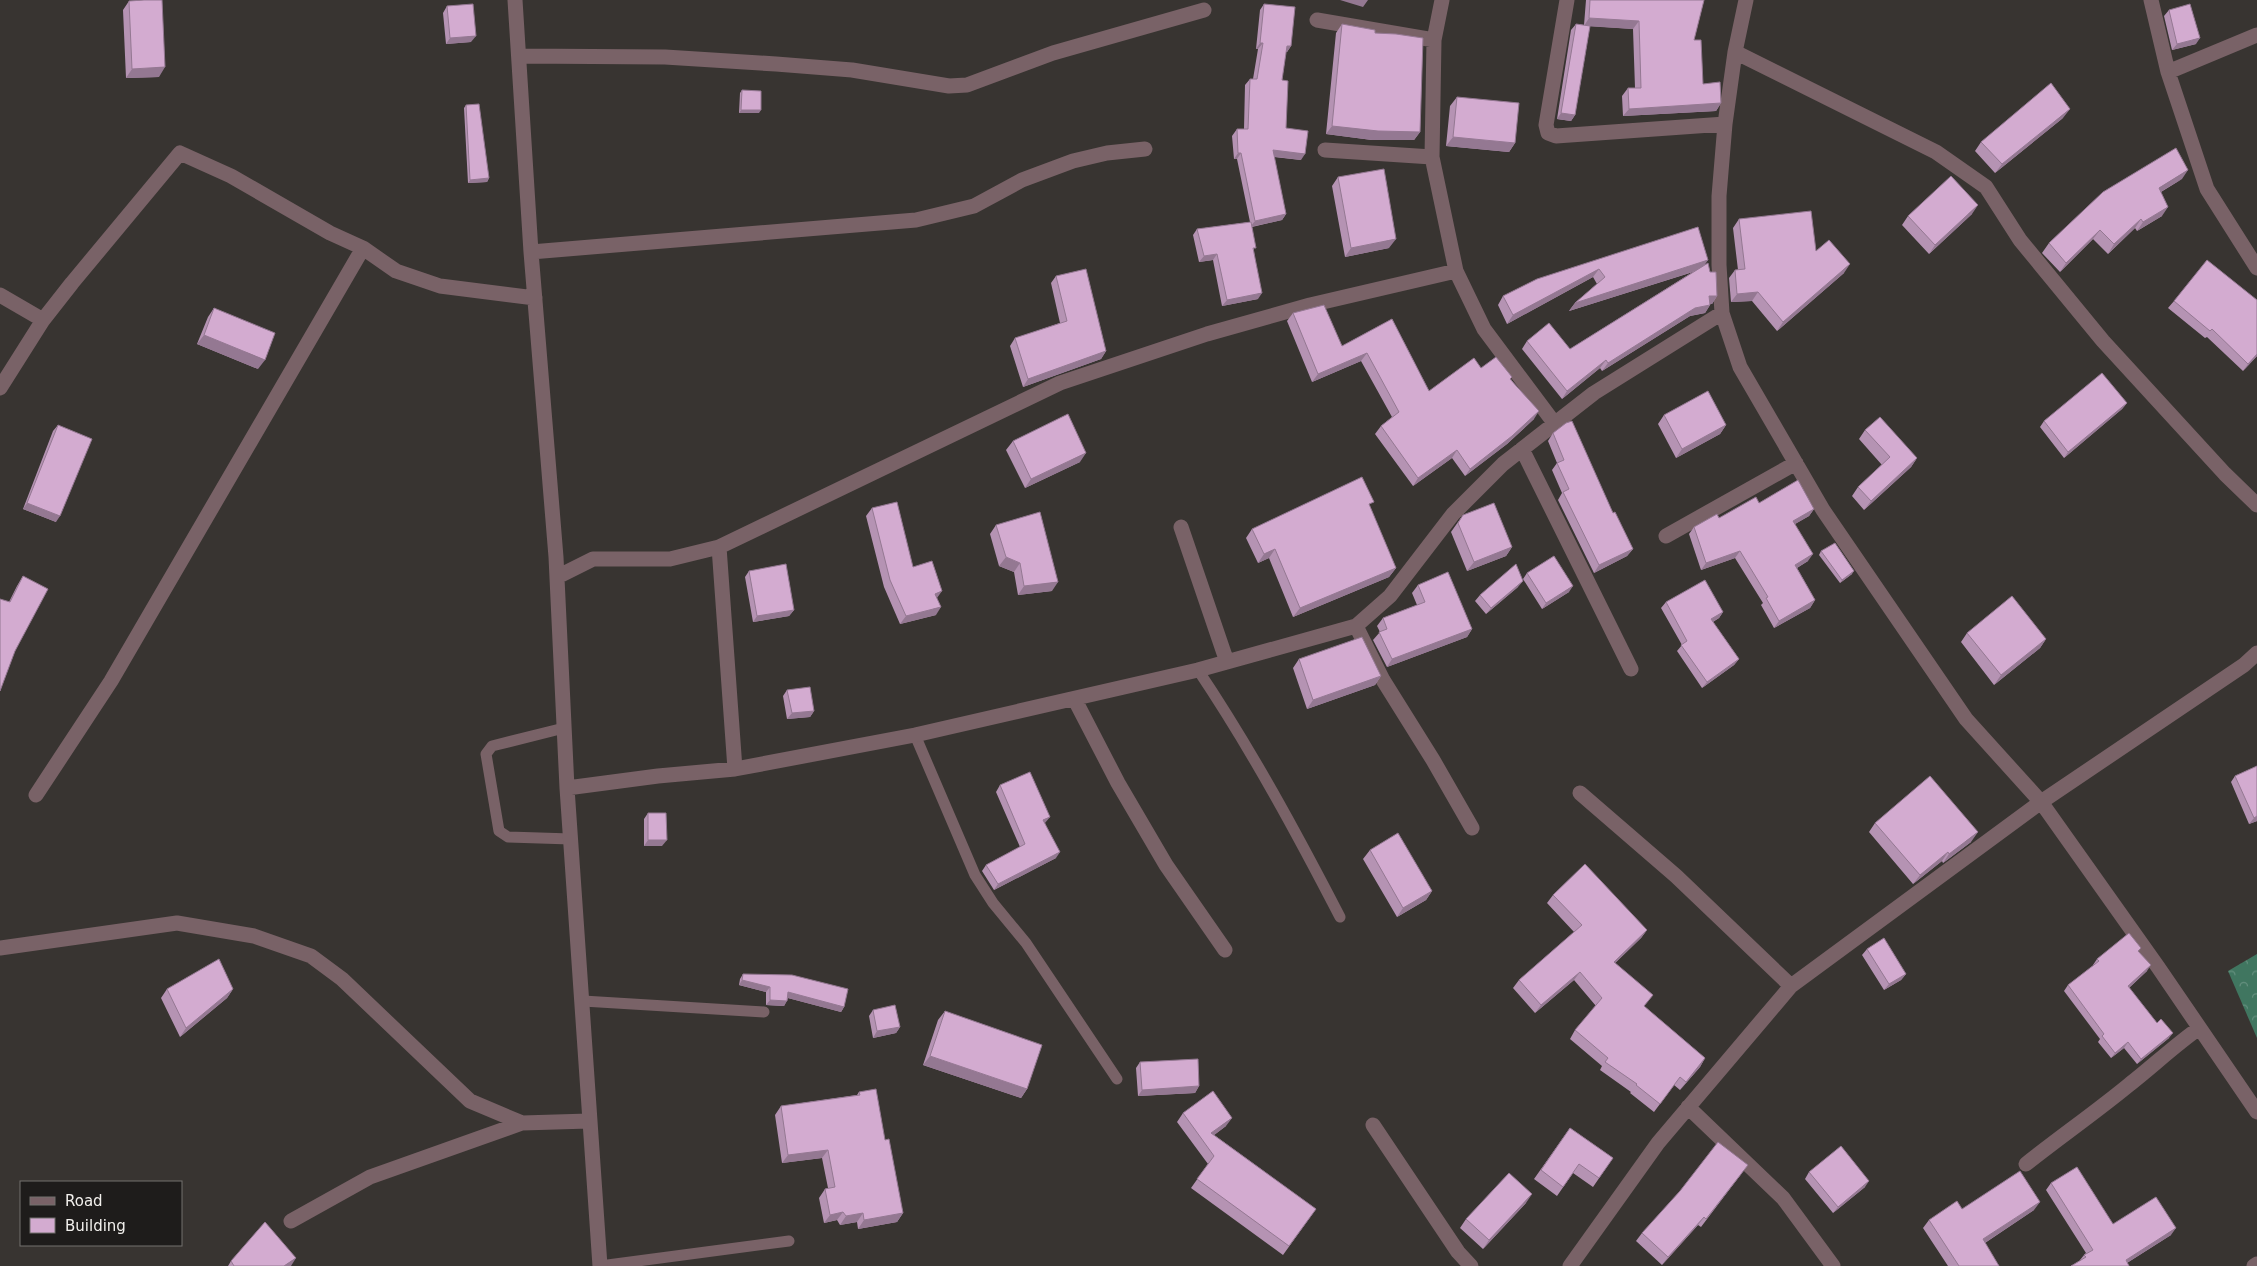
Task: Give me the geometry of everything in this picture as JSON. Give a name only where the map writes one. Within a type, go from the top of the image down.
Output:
[{"type":"street","points":[[515,0],[535,298],[557,577],[567,788],[600,1266]]},
{"type":"street","points":[[1442,0],[1434,40],[1432,157],[1456,271],[1484,329],[1555,424]]},
{"type":"street","points":[[1567,0],[1546,125],[1548,133],[1556,136],[1725,124]]},
{"type":"street","points":[[1746,0],[1735,52],[1725,124],[1719,196],[1718,265],[1722,313],[1740,367],[1823,510],[1966,719],[2041,802],[2158,967],[2198,1029],[2257,1112]]},
{"type":"street","points":[[2151,0],[2168,72],[2207,189],[2257,268]]},
{"type":"street","points":[[519,56],[665,57],[776,64],[852,70],[949,86],[967,85],[1053,53],[1204,10]]},
{"type":"street","points":[[1317,20],[1434,40]]},
{"type":"street","points":[[2168,72],[2257,35]]},
{"type":"street","points":[[1735,52],[1936,152],[1986,187],[2020,240],[2103,341],[2225,474],[2257,506]]},
{"type":"street","points":[[532,252],[916,220],[974,206],[1022,180],[1073,160],[1107,153],[1145,149]]},
{"type":"street","points":[[1325,150],[1432,157]]},
{"type":"street","points":[[0,388],[43,320],[180,153],[231,176],[330,233],[363,248],[396,270],[440,286],[535,298]]},
{"type":"street","points":[[36,795],[111,681],[363,248]]},
{"type":"street","points":[[557,577],[592,559],[670,559],[719,547],[1060,383],[1207,334],[1310,305],[1456,271]]},
{"type":"street","points":[[0,295],[43,320]]},
{"type":"street","points":[[567,788],[658,776],[735,769],[915,735],[958,724],[1075,700],[1154,679],[1198,670],[1356,626],[1390,596],[1453,514],[1503,464],[1594,393],[1722,313]]},
{"type":"street","points":[[1522,450],[1631,669]]},
{"type":"street","points":[[1666,536],[1796,463]]},
{"type":"street","points":[[1181,527],[1227,662]]},
{"type":"street","points":[[719,547],[735,769]]},
{"type":"street","points":[[1356,626],[1383,680],[1433,760],[1472,828]]},
{"type":"street","points":[[1570,1266],[1658,1143],[1791,986],[2041,802],[2244,664],[2257,653]]},
{"type":"street","points":[[1075,700],[1118,783],[1166,865],[1225,950]]},
{"type":"street","points":[[1580,793],[1676,876],[1791,986]]},
{"type":"street","points":[[0,948],[177,923],[254,936],[311,956],[342,979],[470,1101],[522,1123]]},
{"type":"street","points":[[2026,1164],[2124,1089],[2155,1064],[2173,1046],[2198,1029]]},
{"type":"street","points":[[1688,1107],[1783,1198],[1833,1266]]},
{"type":"street","points":[[291,1221],[370,1176],[522,1123],[589,1121]]},
{"type":"street","points":[[1373,1125],[1458,1252],[1471,1266]]},
{"type":"lane","points":[[1198,670],[1285,811],[1340,916]]},
{"type":"lane","points":[[564,728],[492,746],[486,754],[499,831],[508,837],[571,839]]},
{"type":"lane","points":[[915,735],[975,875],[993,903],[1026,943],[1117,1079]]},
{"type":"lane","points":[[583,1000],[764,1012]]},
{"type":"lane","points":[[600,1266],[789,1241]]},
{"type":"green space","points":[[2257,954],[2257,1038],[2228,971]]},
{"type":"building","points":[[162,0],[165,67],[132,69],[129,1]]},
{"type":"building","points":[[1590,0],[1704,0],[1694,40],[1701,40],[1703,84],[1720,82],[1721,103],[1629,109],[1628,88],[1641,88],[1639,21],[1589,18]]},
{"type":"building","points":[[473,4],[476,36],[450,38],[447,6]]},
{"type":"building","points":[[1264,4],[1295,7],[1291,46],[1287,46],[1282,80],[1288,81],[1286,128],[1308,131],[1305,154],[1273,150],[1286,214],[1255,221],[1241,153],[1238,153],[1237,129],[1248,129],[1250,79],[1257,79],[1263,43],[1260,43]]},
{"type":"building","points":[[2190,4],[2200,38],[2177,44],[2169,10]]},
{"type":"building","points":[[1342,24],[1375,30],[1375,33],[1423,38],[1420,132],[1378,131],[1332,126]]},
{"type":"building","points":[[1576,24],[1590,26],[1575,115],[1561,113]]},
{"type":"building","points":[[2051,83],[2070,109],[2002,164],[1981,142]]},
{"type":"building","points":[[742,90],[761,91],[761,110],[741,110]]},
{"type":"building","points":[[1457,97],[1519,103],[1515,143],[1453,137]]},
{"type":"building","points":[[479,104],[489,178],[470,180],[466,105]]},
{"type":"building","points":[[2176,148],[2188,170],[2159,188],[2168,207],[2143,222],[2141,219],[2114,244],[2100,230],[2066,263],[2049,243],[2103,192]]},
{"type":"building","points":[[1384,169],[1396,239],[1351,248],[1338,177]]},
{"type":"building","points":[[1951,176],[1978,205],[1935,245],[1908,216]]},
{"type":"building","points":[[1811,211],[1816,251],[1829,240],[1850,264],[1783,322],[1758,292],[1737,294],[1735,270],[1745,269],[1739,219]]},
{"type":"building","points":[[1251,222],[1256,248],[1253,248],[1262,293],[1227,300],[1217,254],[1204,256],[1197,229]]},
{"type":"building","points":[[1698,227],[1708,260],[1575,303],[1605,277],[1599,269],[1513,315],[1503,296],[1537,279]]},
{"type":"building","points":[[2207,260],[2257,300],[2257,354],[2248,364],[2212,329],[2210,331],[2174,301]]},
{"type":"building","points":[[1708,263],[1710,272],[1716,272],[1717,296],[1709,296],[1710,305],[1695,308],[1608,363],[1606,360],[1567,391],[1527,341],[1549,323],[1570,349]]},
{"type":"building","points":[[1086,269],[1106,351],[1028,379],[1015,338],[1067,321],[1056,276]]},
{"type":"building","points":[[1324,305],[1342,346],[1392,319],[1429,391],[1474,358],[1481,368],[1496,357],[1512,377],[1510,379],[1539,411],[1512,436],[1470,469],[1457,450],[1418,478],[1381,426],[1399,412],[1367,353],[1318,374],[1293,313]]},
{"type":"building","points":[[214,308],[275,333],[265,360],[204,335]]},
{"type":"building","points":[[2102,373],[2127,403],[2068,452],[2044,421]]},
{"type":"building","points":[[1708,391],[1726,425],[1682,449],[1664,415]]},
{"type":"building","points":[[1068,414],[1086,453],[1031,479],[1013,441]]},
{"type":"building","points":[[1880,417],[1917,458],[1871,501],[1858,487],[1890,457],[1865,430]]},
{"type":"building","points":[[1572,421],[1613,513],[1615,512],[1633,549],[1599,565],[1563,492],[1569,489],[1557,463],[1564,460],[1553,433],[1566,423]]},
{"type":"building","points":[[58,425],[92,439],[60,516],[27,503]]},
{"type":"building","points":[[1362,477],[1374,502],[1369,504],[1396,568],[1300,608],[1275,549],[1264,554],[1252,529]]},
{"type":"building","points":[[1798,480],[1814,509],[1793,521],[1813,554],[1795,565],[1815,600],[1779,621],[1766,598],[1768,597],[1740,551],[1706,563],[1694,527],[1717,514],[1719,518],[1756,497],[1759,503]]},
{"type":"building","points":[[897,502],[913,567],[932,561],[942,591],[935,594],[941,607],[906,616],[890,580],[872,508]]},
{"type":"building","points":[[1494,503],[1512,547],[1474,562],[1458,523],[1463,515]]},
{"type":"building","points":[[1040,512],[1058,582],[1024,586],[1020,563],[1006,557],[996,525]]},
{"type":"building","points":[[1835,543],[1854,571],[1842,580],[1821,551]]},
{"type":"building","points":[[1554,556],[1573,586],[1546,603],[1527,573]]},
{"type":"building","points":[[786,564],[794,610],[757,616],[749,571]]},
{"type":"building","points":[[1516,564],[1523,581],[1491,608],[1480,595]]},
{"type":"building","points":[[1448,572],[1472,629],[1392,659],[1379,632],[1387,629],[1383,618],[1425,602],[1418,585]]},
{"type":"building","points":[[23,576],[48,589],[15,651],[0,691],[0,599],[10,602]]},
{"type":"building","points":[[1705,580],[1723,612],[1711,619],[1739,659],[1707,682],[1681,645],[1687,641],[1666,602]]},
{"type":"building","points":[[2012,596],[2046,639],[2001,675],[1967,633]]},
{"type":"building","points":[[1362,637],[1381,676],[1313,700],[1299,659]]},
{"type":"building","points":[[810,687],[814,711],[792,713],[787,690]]},
{"type":"building","points":[[2257,766],[2257,816],[2254,818],[2235,776]]},
{"type":"building","points":[[1030,772],[1050,817],[1043,820],[1060,852],[998,884],[986,865],[1025,844],[1000,785]]},
{"type":"building","points":[[1930,776],[1978,832],[1949,854],[1948,852],[1920,875],[1875,823]]},
{"type":"building","points":[[648,813],[666,813],[667,840],[648,840]]},
{"type":"building","points":[[1398,833],[1432,891],[1403,908],[1370,850]]},
{"type":"building","points":[[1585,864],[1647,930],[1614,962],[1653,995],[1644,1006],[1705,1058],[1686,1082],[1680,1077],[1660,1104],[1637,1084],[1605,1062],[1608,1058],[1575,1030],[1602,998],[1580,972],[1541,1005],[1519,980],[1582,925],[1553,895]]},
{"type":"building","points":[[2129,933],[2141,948],[2138,951],[2151,965],[2128,986],[2157,1023],[2161,1019],[2173,1033],[2141,1059],[2128,1042],[2115,1053],[2102,1036],[2104,1034],[2068,985],[2099,961],[2097,959]]},
{"type":"building","points":[[1884,938],[1906,974],[1889,984],[1867,949]]},
{"type":"building","points":[[219,959],[233,989],[186,1028],[167,989]]},
{"type":"building","points":[[743,974],[792,975],[848,989],[844,1007],[788,992],[787,1001],[770,1000],[770,987],[742,980]]},
{"type":"building","points":[[895,1005],[900,1027],[877,1031],[873,1010]]},
{"type":"building","points":[[945,1011],[1042,1045],[1027,1089],[930,1056]]},
{"type":"building","points":[[1198,1059],[1199,1086],[1142,1090],[1140,1062]]},
{"type":"building","points":[[876,1089],[885,1140],[889,1139],[903,1213],[864,1220],[863,1213],[846,1216],[843,1212],[830,1215],[825,1189],[835,1187],[828,1150],[788,1155],[781,1106],[860,1095],[859,1092]]},
{"type":"building","points":[[1213,1091],[1232,1118],[1211,1133],[1316,1209],[1289,1246],[1197,1179],[1214,1156],[1183,1113]]},
{"type":"building","points":[[1570,1128],[1613,1158],[1599,1178],[1579,1164],[1563,1187],[1541,1170]]},
{"type":"building","points":[[1718,1142],[1748,1165],[1706,1219],[1704,1217],[1668,1257],[1642,1233],[1680,1191]]},
{"type":"building","points":[[1841,1146],[1869,1181],[1838,1207],[1809,1172]]},
{"type":"building","points":[[2077,1167],[2113,1224],[2156,1197],[2176,1228],[2126,1260],[2129,1266],[2071,1266],[2086,1257],[2084,1255],[2093,1250],[2051,1183]]},
{"type":"building","points":[[2020,1171],[2040,1202],[1983,1239],[1999,1266],[1959,1266],[1929,1220],[1957,1201],[1962,1209]]},
{"type":"building","points":[[1509,1173],[1532,1194],[1489,1240],[1466,1219]]},
{"type":"building","points":[[265,1222],[296,1258],[284,1266],[234,1266],[231,1261]]}]
